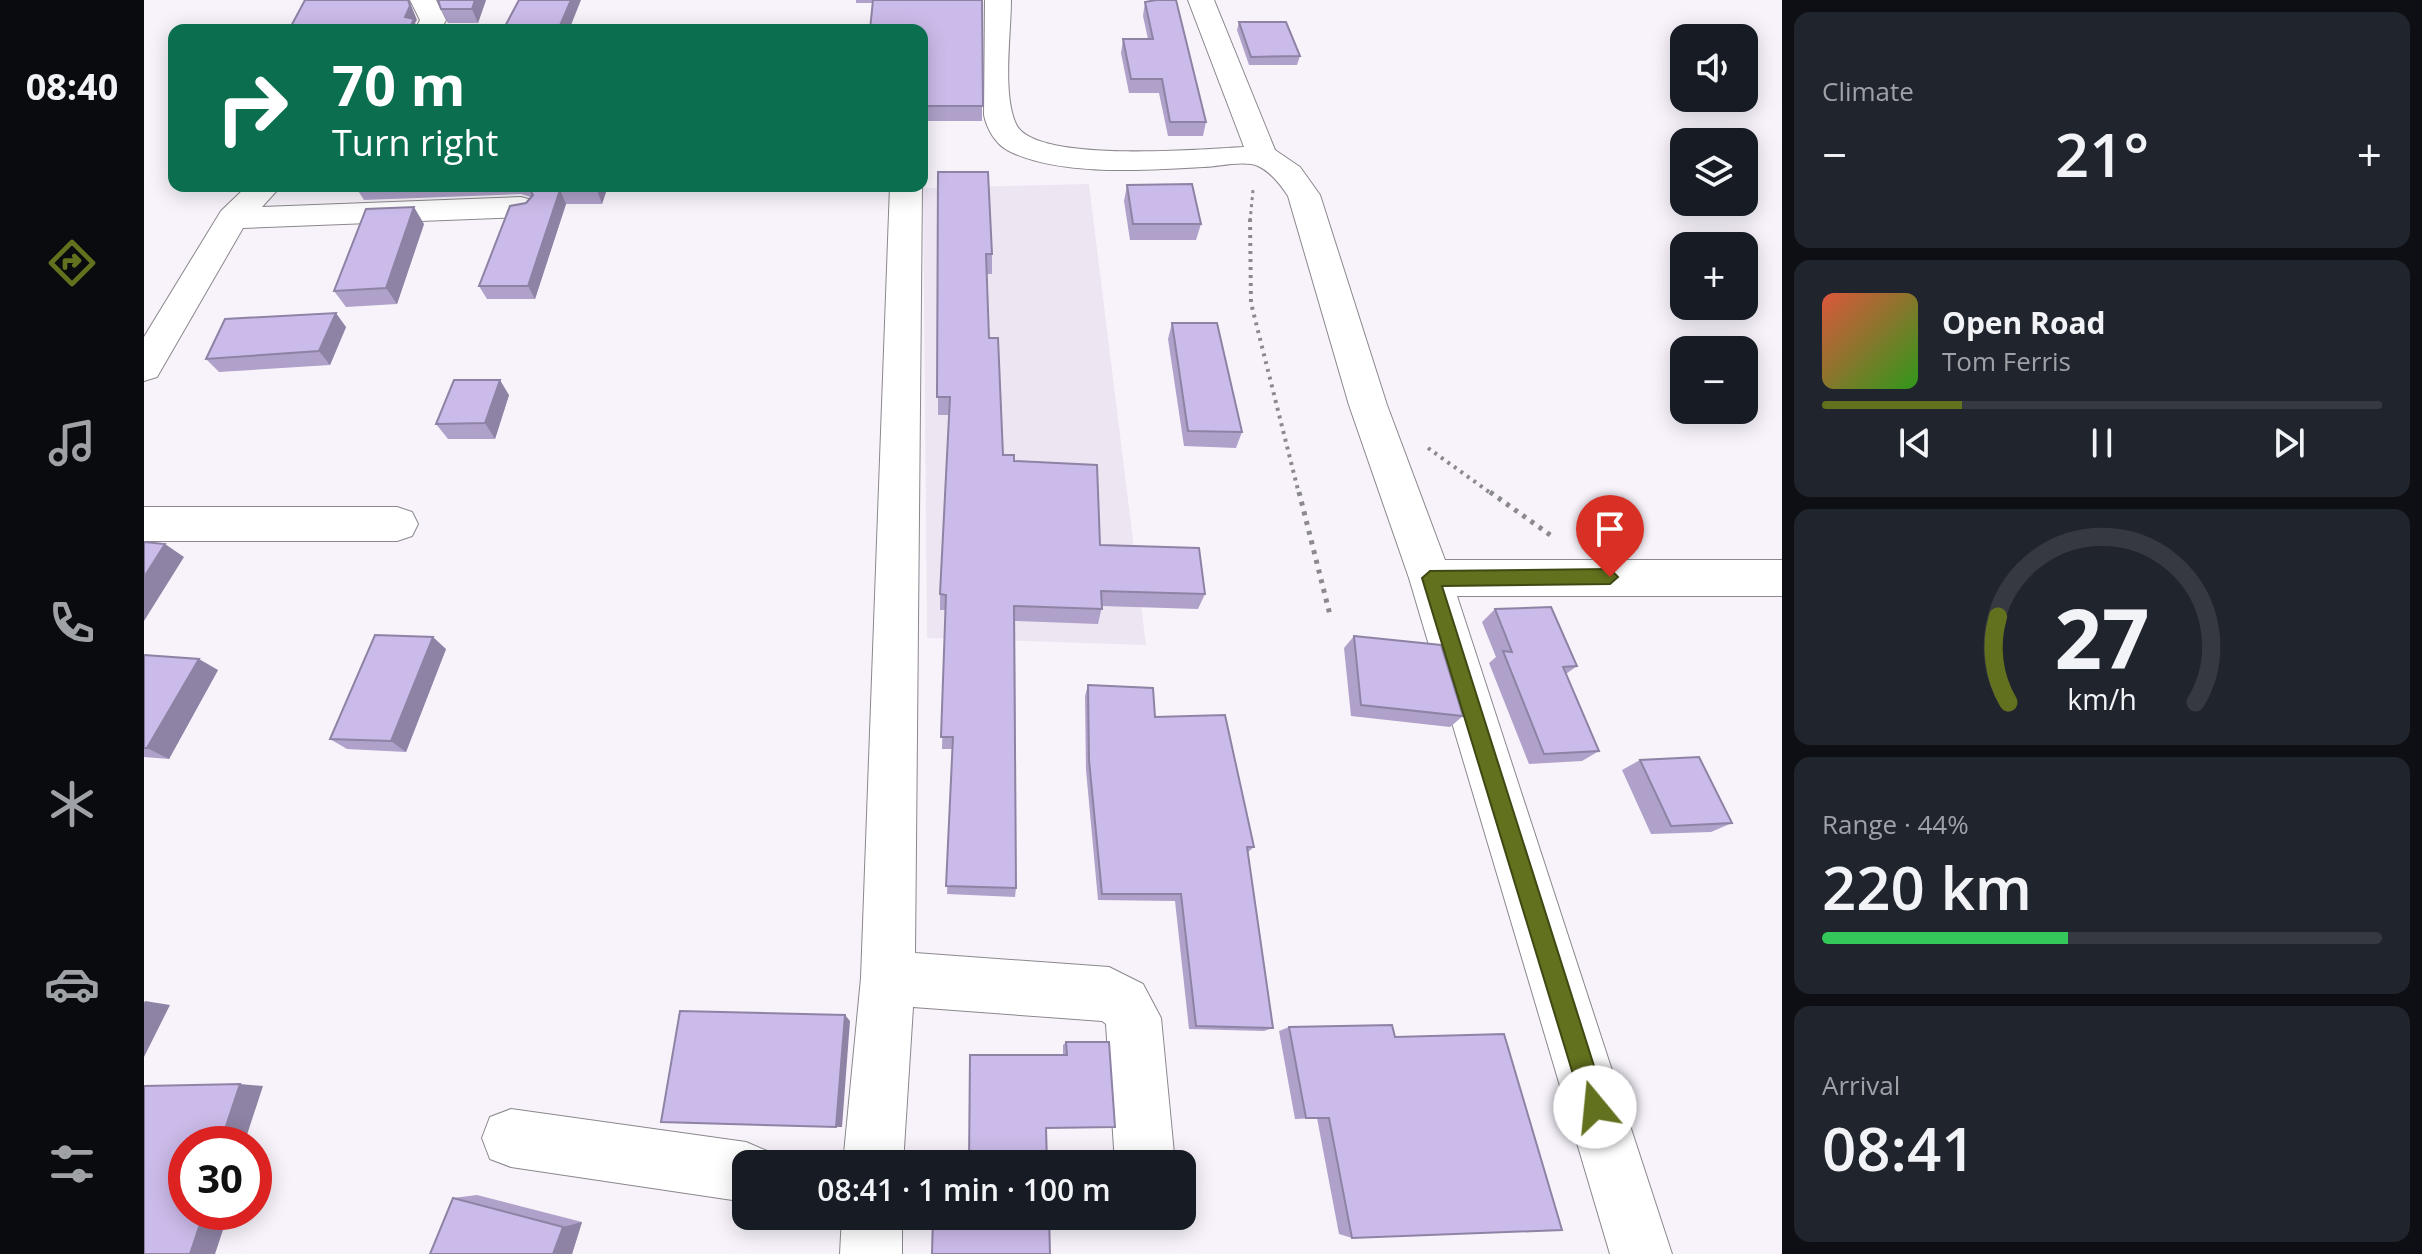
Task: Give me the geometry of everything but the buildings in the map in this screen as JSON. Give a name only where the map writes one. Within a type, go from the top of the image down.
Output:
[{"type":"street","points":[[423,0],[433,20],[431,24]]},
{"type":"street","points":[[998,0],[997,104],[1003,131],[1025,150],[1146,160],[1262,155]]},
{"type":"street","points":[[1201,0],[1262,155],[1289,174],[1304,195],[1368,405],[1430,578],[1641,1254]]},
{"type":"street","points":[[144,368],[232,218],[259,192]]},
{"type":"street","points":[[874,1150],[888,978],[906,192]]},
{"type":"street","points":[[232,218],[521,207]]},
{"type":"street","points":[[144,524],[397,524]]},
{"type":"street","points":[[1430,578],[1782,578]]},
{"type":"street","points":[[888,978],[1109,994],[1124,1003],[1133,1018],[1144,1150]]},
{"type":"street","points":[[511,1138],[732,1170]]},
{"type":"street","points":[[871,1254],[872,1230]]},
{"type":"path","points":[[1262,155],[1250,203],[1251,303],[1330,615]]},
{"type":"path","points":[[1368,405],[1610,577]]},
{"type":"shaded area","points":[[1089,184],[1146,645],[927,638],[923,192],[928,192],[928,188]]},
{"type":"route","points":[[1595,1107],[1430,578],[1610,577]]}]
